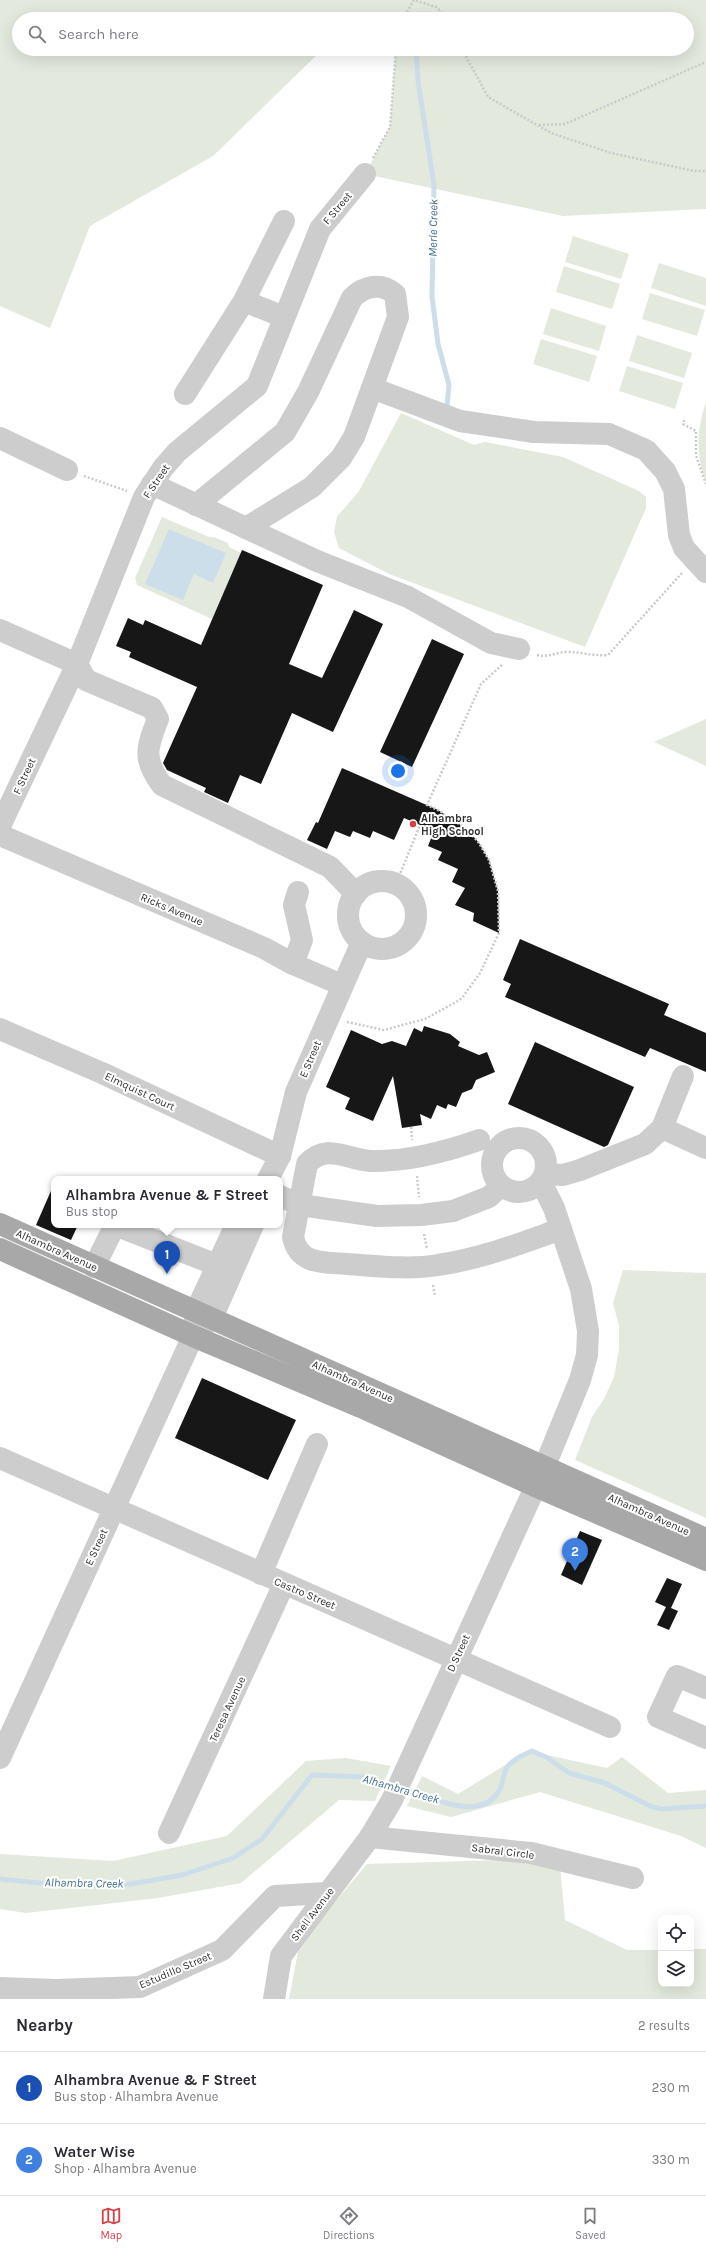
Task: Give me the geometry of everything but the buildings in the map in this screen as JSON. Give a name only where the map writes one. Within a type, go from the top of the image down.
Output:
[{"type":"main road","name":"Alhambra Avenue","points":[[0,1224],[94,1267],[204,1314],[706,1560]]},
{"type":"main road","name":"Alhambra Avenue","points":[[0,1248],[193,1336],[361,1407],[539,1477],[706,1539]]},
{"type":"street","name":"F Street","points":[[0,826],[76,664],[148,491],[177,452],[257,386],[320,229],[365,174]]},
{"type":"street","points":[[185,394],[244,301],[284,221]]},
{"type":"street","points":[[196,505],[285,432],[308,392],[352,298],[361,289],[380,286],[390,289],[395,294],[398,316],[354,437],[341,458],[312,487],[246,528]]},
{"type":"street","points":[[244,301],[284,317]]},
{"type":"street","points":[[372,388],[460,421],[534,432],[609,434],[646,450],[665,471],[674,489],[679,534],[684,548],[700,566]]},
{"type":"street","points":[[0,438],[67,470]]},
{"type":"street","points":[[148,491],[196,505],[317,561],[408,597],[491,643],[519,649]]},
{"type":"street","points":[[0,630],[76,664],[86,680],[152,708],[158,718],[147,756],[151,771],[162,785],[330,867],[356,894]]},
{"type":"street","name":"Ricks Avenue","points":[[0,835],[264,948],[293,964],[342,985]]},
{"type":"street","points":[[381,881],[396,884],[407,892],[414,903],[416,916],[413,929],[400,943],[392,947],[372,947],[362,942],[356,936],[349,921],[351,903],[356,894],[372,882],[381,881]]},
{"type":"street","points":[[293,964],[302,940],[294,905],[298,892]]},
{"type":"street","name":"E Street","points":[[270,1176],[280,1156],[296,1092],[362,942]]},
{"type":"street","name":"Elmquist Court","points":[[0,1029],[102,1073],[280,1156]]},
{"type":"street","points":[[543,1178],[563,1175],[626,1152],[669,1131],[683,1076]]},
{"type":"street","points":[[669,1131],[706,1148]]},
{"type":"street","points":[[526,1138],[537,1145],[545,1156],[547,1165],[543,1178],[534,1188],[522,1192],[509,1191],[501,1186],[495,1179],[492,1161],[497,1149],[508,1140],[526,1138]]},
{"type":"street","points":[[479,1140],[424,1156],[370,1161],[331,1153],[315,1156],[307,1164],[293,1237],[296,1248],[304,1256],[317,1261],[385,1267],[438,1265],[482,1255],[561,1229]]},
{"type":"street","name":"D Street","points":[[370,1837],[392,1800],[539,1477],[580,1380],[588,1354],[588,1331],[581,1289],[543,1178]]},
{"type":"street","points":[[283,1197],[300,1205],[377,1216],[421,1215],[453,1211],[489,1197],[501,1186]]},
{"type":"street","points":[[94,1267],[114,1228]]},
{"type":"street","points":[[123,1228],[225,1268]]},
{"type":"street","name":"E Street","points":[[225,1268],[235,1228]]},
{"type":"street","name":"E Street","points":[[0,1758],[225,1268],[250,1228]]},
{"type":"street","points":[[260,1574],[317,1444]]},
{"type":"street","name":"Castro Street","points":[[0,1458],[260,1574],[610,1727]]},
{"type":"street","name":"Teresa Avenue","points":[[169,1833],[284,1584]]},
{"type":"street","points":[[706,1688],[677,1676],[658,1717],[706,1738]]},
{"type":"street","name":"Sabral Circle","points":[[370,1837],[531,1853],[634,1878]]},
{"type":"street","name":"Shell Avenue","points":[[274,1999],[281,1956],[370,1837]]},
{"type":"street","name":"Estudillo Street","points":[[0,1988],[53,1994],[140,1986],[222,1950],[275,1896],[327,1893]]},
{"type":"street","points":[[0,1988],[11,1999]]},
{"type":"path","points":[[407,12],[414,0],[436,7],[441,12]]},
{"type":"path","points":[[365,174],[390,127],[395,56]]},
{"type":"path","points":[[466,56],[488,97],[551,133],[611,153],[694,171],[706,171]]},
{"type":"path","points":[[539,125],[565,124],[706,62]]},
{"type":"path","points":[[684,420],[683,424],[696,431],[696,455],[706,484]]},
{"type":"path","points":[[67,470],[148,491]]},
{"type":"path","points":[[330,1013],[345,1022],[384,1030],[425,1019],[462,998],[480,973],[489,956],[499,933],[498,890],[489,860],[480,843],[468,830],[438,810],[427,806],[481,684],[519,649],[543,657],[567,652],[592,656],[608,655],[700,566]]},
{"type":"path","points":[[396,884],[420,825]]},
{"type":"shaded area","points":[[0,0],[706,0],[706,209],[563,216],[365,174],[390,127],[396,56],[694,56],[694,12],[12,12],[12,56],[316,56],[213,156],[90,226],[50,328],[0,306]]},
{"type":"shaded area","points":[[573,236],[629,254],[621,279],[565,262]]},
{"type":"shaded area","points":[[659,263],[706,278],[706,306],[651,288]]},
{"type":"shaded area","points":[[564,266],[620,284],[612,309],[556,292]]},
{"type":"shaded area","points":[[650,293],[705,310],[697,336],[642,319]]},
{"type":"shaded area","points":[[551,308],[606,326],[599,351],[543,334]]},
{"type":"shaded area","points":[[637,335],[692,353],[684,378],[629,361]]},
{"type":"shaded area","points":[[541,339],[597,356],[589,382],[533,364]]},
{"type":"shaded area","points":[[627,366],[683,383],[675,409],[619,391]]},
{"type":"shaded area","points":[[706,402],[706,481],[702,471],[698,442]]},
{"type":"shaded area","points":[[401,413],[474,445],[485,442],[563,457],[639,491],[646,497],[646,508],[585,647],[389,574],[339,548],[334,532],[337,517],[359,491]]},
{"type":"shaded area","points":[[162,517],[209,537],[214,537],[228,543],[229,547],[241,553],[212,619],[137,585],[135,578]]},
{"type":"shaded area","points":[[706,719],[706,766],[654,742]]},
{"type":"shaded area","points":[[623,1270],[706,1273],[706,1518],[575,1460],[592,1417],[604,1399],[614,1377],[619,1349],[619,1326],[613,1303]]},
{"type":"shaded area","points":[[528,1751],[607,1768],[622,1757],[668,1793],[706,1790],[706,1848],[681,1836],[540,1792],[451,1817],[407,1806],[422,1776],[458,1794]]},
{"type":"shaded area","points":[[346,1758],[391,1766],[375,1801],[339,1800],[241,1883],[158,1898],[26,1913],[0,1909],[0,1854],[113,1861],[227,1836],[306,1761]]},
{"type":"shaded area","points":[[531,1859],[560,1866],[565,1920],[627,1950],[658,1950],[658,1987],[694,1987],[694,1949],[706,1949],[706,1999],[289,1999],[298,1952],[324,1915],[367,1864]]},
{"type":"water","points":[[169,529],[226,553],[213,583],[194,574],[183,600],[145,584]]},
{"type":"waterway","name":"Merle Creek","points":[[416,56],[418,81],[434,185],[432,296],[438,344],[449,385],[447,406]]},
{"type":"waterway","name":"Alhambra Creek","points":[[403,1790],[455,1805],[468,1807],[481,1805],[492,1800],[500,1789],[508,1766],[518,1758],[532,1751],[546,1757],[569,1773],[605,1783],[650,1806],[662,1809],[706,1806]]},
{"type":"waterway","name":"Alhambra Creek","points":[[0,1879],[69,1886],[131,1884],[182,1875],[233,1858],[262,1839],[312,1775],[365,1777],[380,1785],[391,1788]]},
{"type":"place","name":"Alhambra High School","points":[[413,824]]},
{"type":"place","name":"Alhambra Avenue & F Street","points":[[167,1274]]},
{"type":"place","name":"Water Wise","points":[[575,1571]]}]
